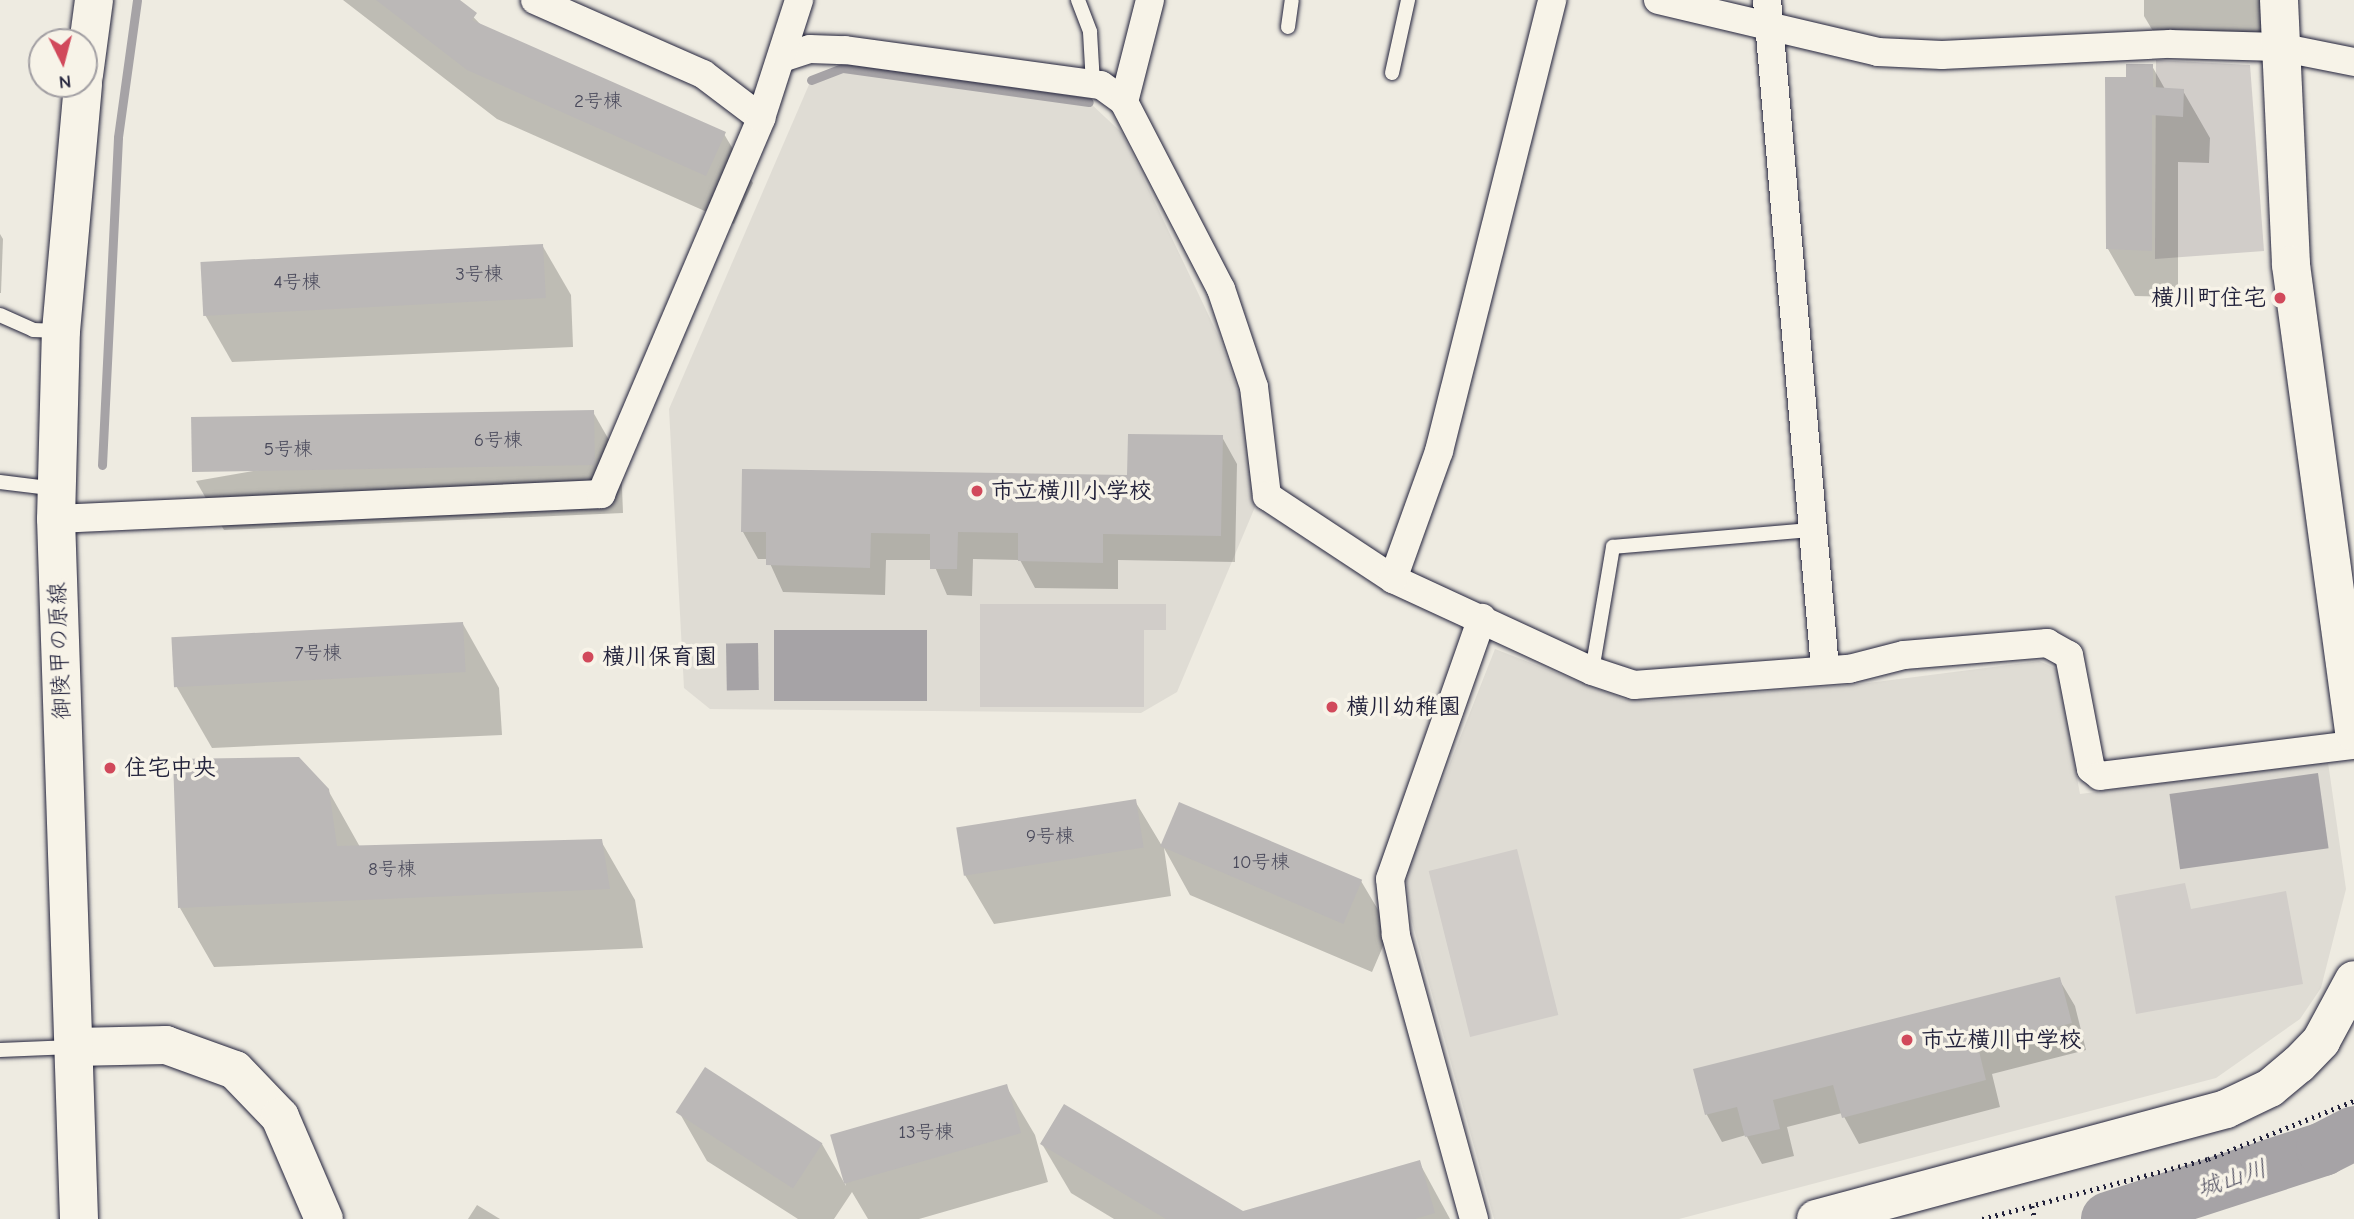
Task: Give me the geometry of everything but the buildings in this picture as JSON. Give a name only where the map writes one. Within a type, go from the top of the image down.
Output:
[{"type":"street","points":[[90,28],[94,0]]},
{"type":"street","points":[[56,504],[601,494],[761,118],[799,0]]},
{"type":"street","points":[[1124,102],[1150,0]]},
{"type":"street","points":[[1393,579],[1439,451],[1552,0]]},
{"type":"street","points":[[1658,0],[1767,13],[1878,52],[1942,55],[2112,43],[2279,47],[2354,62]]},
{"type":"street","points":[[2279,0],[2279,47],[2291,265],[2349,659],[2354,732]]},
{"type":"street","points":[[544,2],[702,74],[761,118]]},
{"type":"street","points":[[1767,13],[1825,668]]},
{"type":"street","points":[[782,58],[810,49],[845,50],[1093,83],[1124,102],[1220,289],[1254,387],[1267,496],[1393,579],[1592,671],[1634,685],[1825,668],[2047,643],[2069,655],[2091,768],[2100,776],[2354,745]]},
{"type":"street","name":"御陵甲の原線","points":[[79,1219],[56,504],[61,331],[82,98]]},
{"type":"street","points":[[1474,1219],[1396,935],[1390,879],[1482,618]]},
{"type":"street","points":[[1816,1219],[2226,1109],[2270,1088],[2299,1063],[2338,1014],[2354,980]]},
{"type":"street","points":[[74,1047],[166,1045],[235,1070],[280,1117],[324,1219]]},
{"type":"lane","points":[[1079,0],[1090,32],[1093,83]]},
{"type":"lane","points":[[1288,27],[1292,0]]},
{"type":"lane","points":[[1392,73],[1408,0]]},
{"type":"lane","points":[[0,316],[33,330],[61,331]]},
{"type":"lane","points":[[0,482],[56,504]]},
{"type":"lane","points":[[1592,671],[1613,547],[1812,530]]},
{"type":"lane","points":[[0,1050],[74,1047]]},
{"type":"path","points":[[1982,1219],[2208,1159],[2271,1138],[2354,1101]]},
{"type":"path","points":[[2267,1130],[2271,1138]]},
{"type":"path","points":[[2206,1151],[2208,1159]]},
{"type":"path","points":[[2032,1206],[2035,1219]]},
{"type":"shaded area","points":[[2156,60],[2250,65],[2264,251],[2155,259]]},
{"type":"shaded area","points":[[843,68],[1089,102],[1122,133],[1218,335],[1243,405],[1255,507],[1177,692],[1141,713],[710,709],[684,688],[669,409],[811,80]]},
{"type":"shaded area","points":[[980,604],[1166,604],[1166,630],[1144,630],[1144,707],[980,707]]},
{"type":"shaded area","points":[[774,630],[927,630],[927,701],[774,701]]},
{"type":"shaded area","points":[[758,643],[759,690],[727,691],[726,644]]},
{"type":"shaded area","points":[[1495,649],[1624,699],[1653,701],[1860,684],[2039,661],[2057,669],[2080,794],[2328,762],[2346,889],[2321,988],[2300,1019],[2216,1078],[1679,1219],[1494,1219],[1411,918],[1406,875]]},
{"type":"shaded area","points":[[2318,773],[2329,848],[2180,869],[2169,794]]},
{"type":"shaded area","points":[[1517,849],[1558,1015],[1470,1037],[1429,871]]},
{"type":"shaded area","points":[[2185,883],[2191,909],[2286,891],[2303,984],[2136,1014],[2115,896]]},
{"type":"waterway","points":[[102,465],[118,137],[137,0]]},
{"type":"waterway","points":[[811,80],[843,68],[1089,102]]},
{"type":"waterway","name":"城山川","points":[[2108,1219],[2323,1149],[2354,1133]]},
{"type":"place","name":"横川町住宅","points":[[2280,298]]},
{"type":"place","name":"市立横川小学校","points":[[977,491]]},
{"type":"place","name":"横川保育園","points":[[588,657]]},
{"type":"place","name":"横川幼稚園","points":[[1332,707]]},
{"type":"place","name":"住宅中央","points":[[110,768]]},
{"type":"place","name":"市立横川中学校","points":[[1907,1040]]}]
